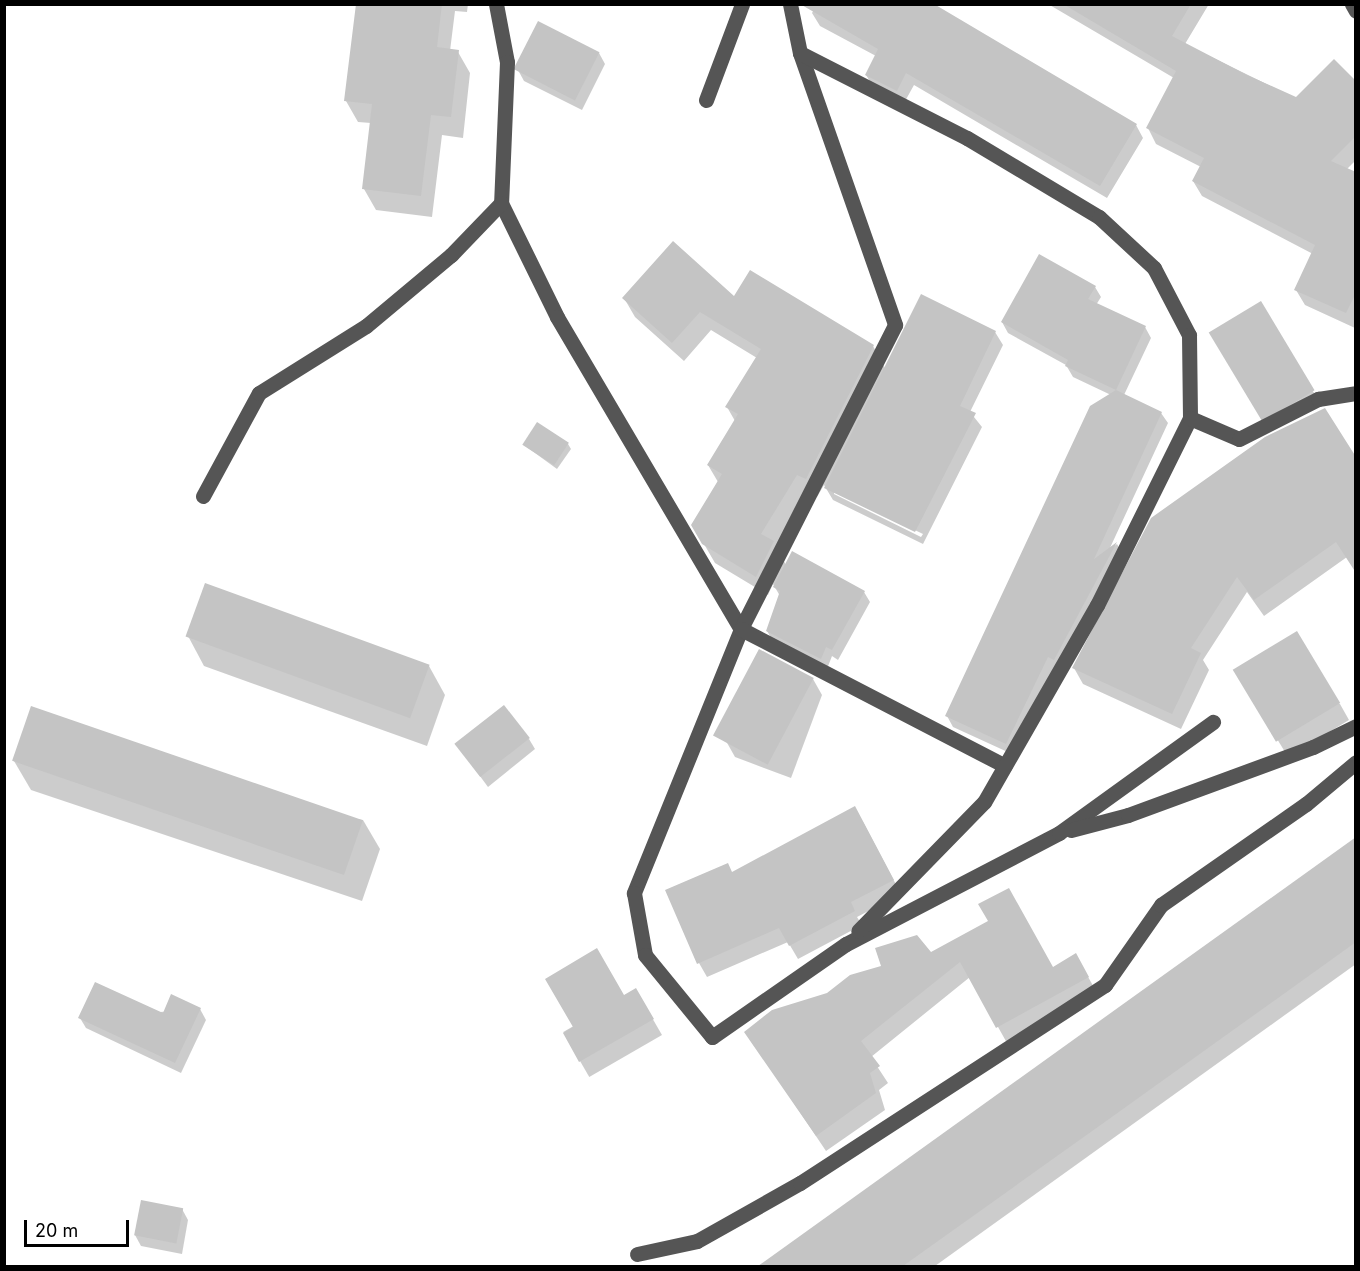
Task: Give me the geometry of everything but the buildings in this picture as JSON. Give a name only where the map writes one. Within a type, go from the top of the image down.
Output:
[{"type":"street","points":[[496,4],[507,62],[501,203],[557,317],[741,629],[1005,766]]},
{"type":"street","points":[[706,100],[742,4]]},
{"type":"street","points":[[790,4],[801,53],[895,325],[741,629],[634,893],[645,955],[712,1036],[846,944],[1059,833],[1213,722]]},
{"type":"street","points":[[1352,4],[1356,11]]},
{"type":"street","points":[[801,53],[967,138],[1099,217],[1146,260],[1189,335],[1190,418],[1097,605],[984,802],[943,849],[846,944]]},
{"type":"street","points":[[203,496],[259,393],[366,326],[451,255],[501,203]]},
{"type":"street","points":[[1190,418],[1239,439],[1318,399],[1356,393]]},
{"type":"street","points":[[1059,833],[1128,815],[1313,747],[1356,726]]},
{"type":"street","points":[[637,1254],[697,1241],[800,1183],[1105,985],[1161,905],[1306,804],[1356,762]]}]
